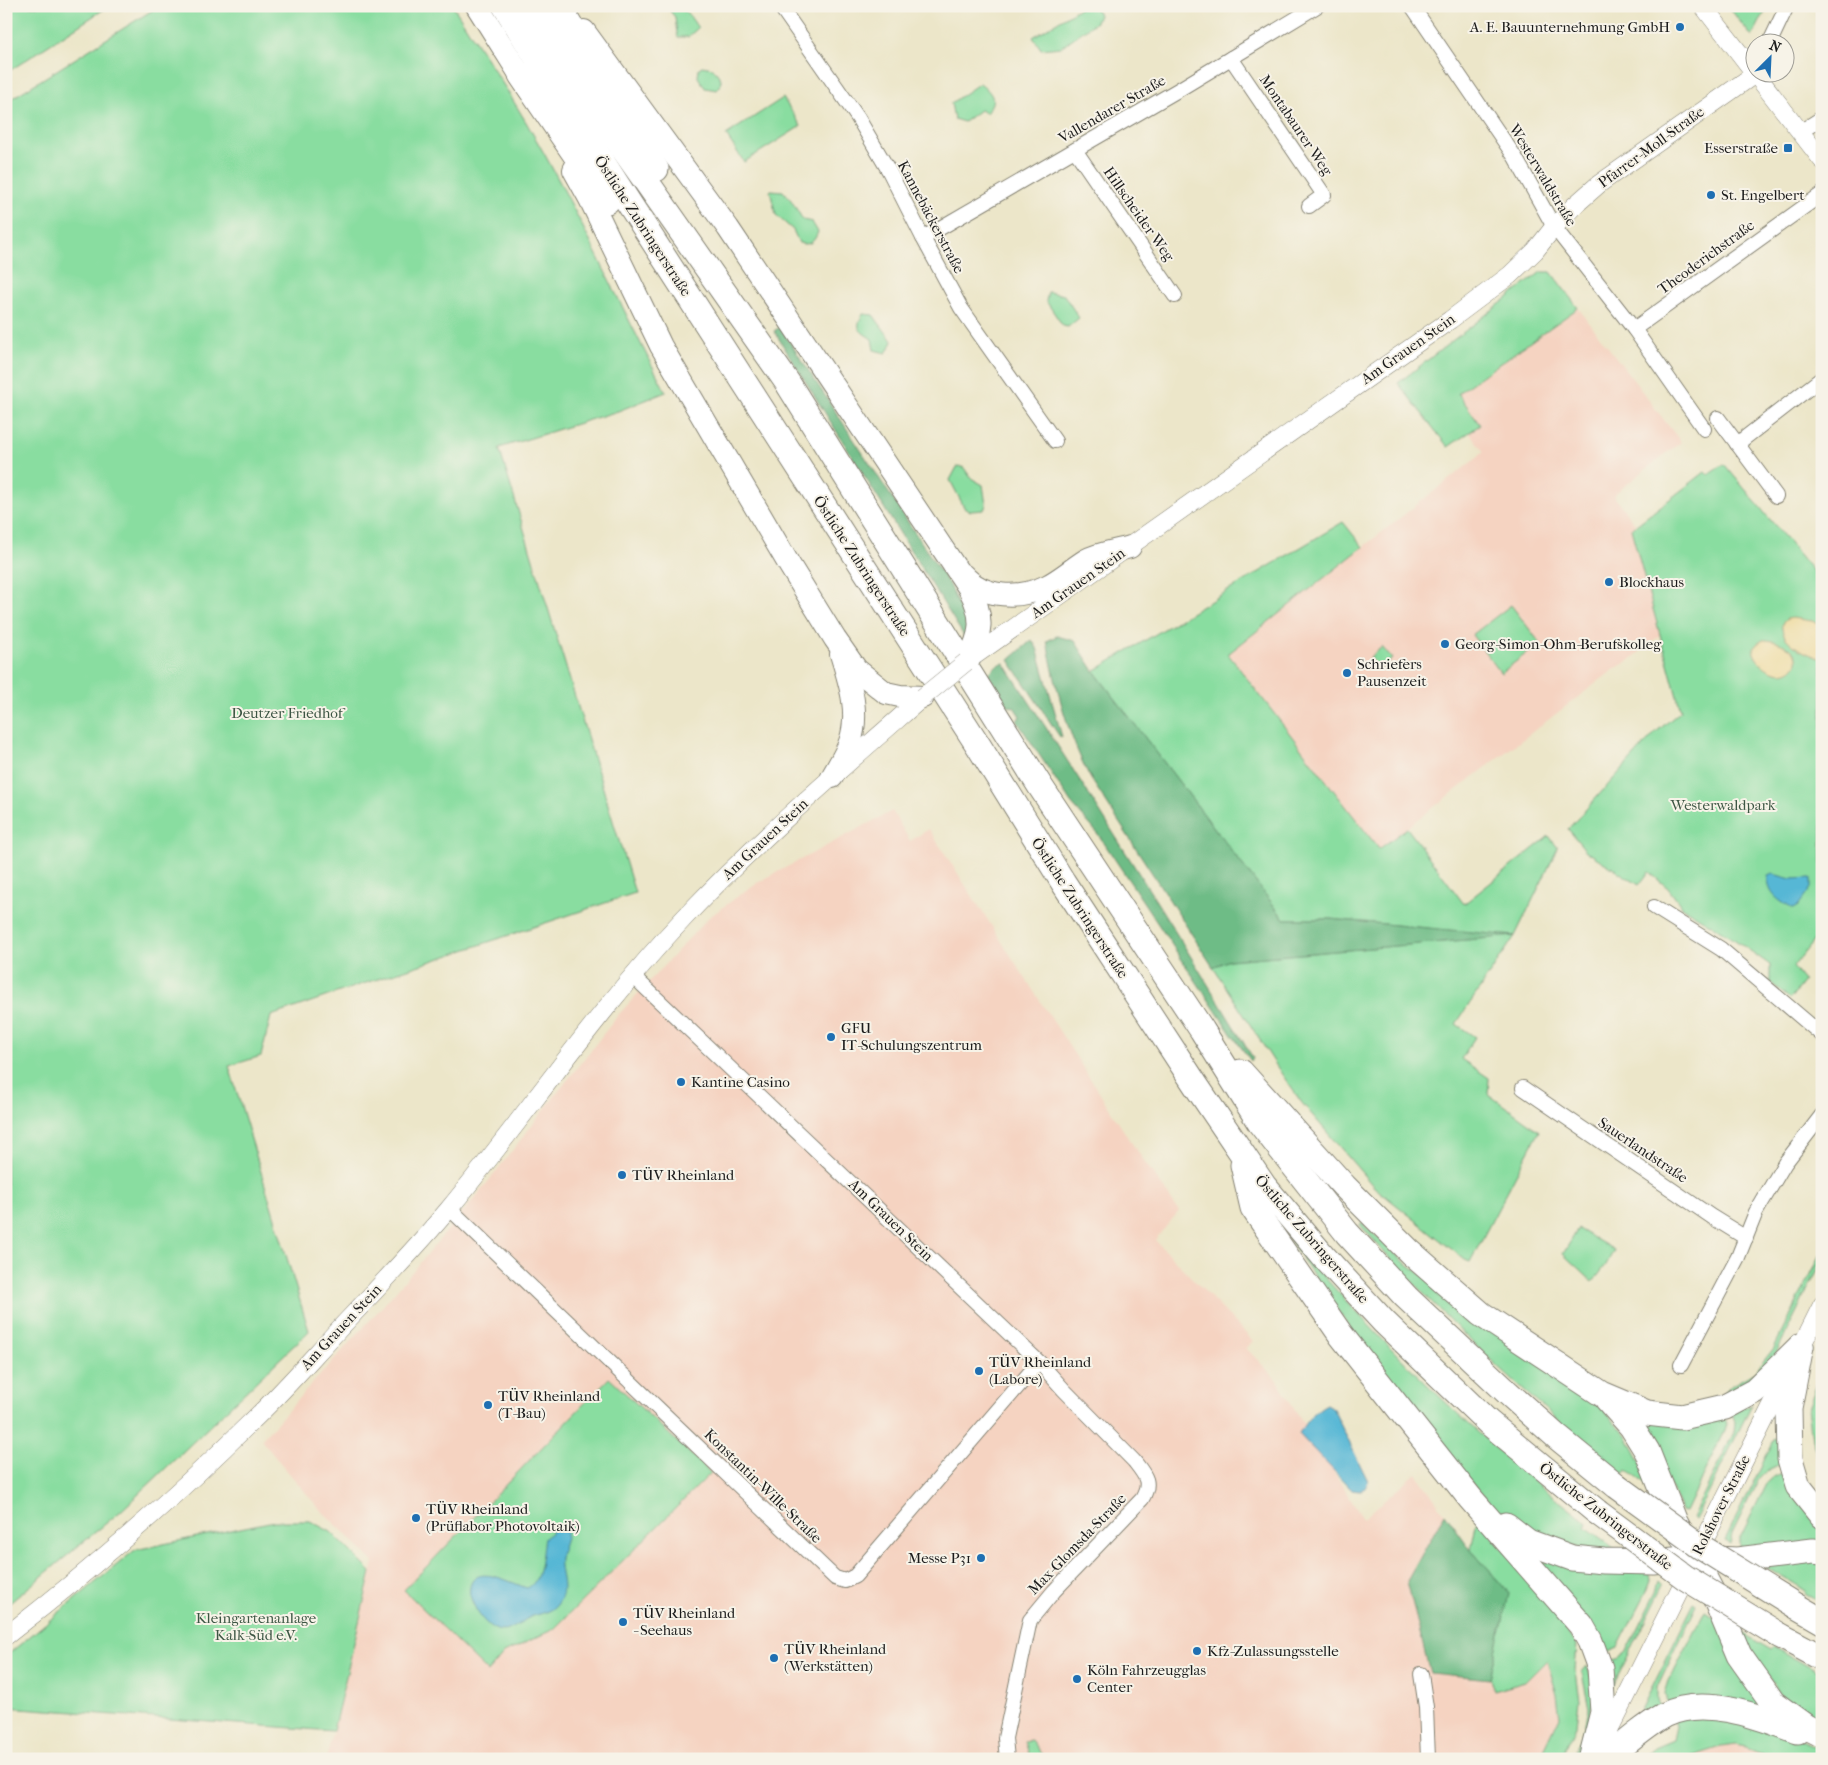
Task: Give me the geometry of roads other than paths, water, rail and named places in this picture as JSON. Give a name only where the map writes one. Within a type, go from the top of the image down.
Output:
[{"type":"highway","points":[[477,6],[744,403],[804,477]]},
{"type":"highway","name":"Östliche Zubringerstraße","points":[[505,6],[576,121],[978,745],[1063,882],[1264,1186],[1324,1257],[1384,1322],[1488,1422],[1597,1512],[1686,1578],[1779,1635],[1822,1658]]},
{"type":"highway","name":"Östliche Zubringerstraße","points":[[532,6],[594,107],[787,382],[1040,786],[1202,1030],[1260,1123],[1347,1233],[1406,1297],[1557,1437],[1617,1486],[1701,1547],[1822,1621]]},
{"type":"highway","points":[[558,6],[787,382]]},
{"type":"highway","points":[[566,6],[728,228],[969,588],[977,603],[980,621],[977,643],[966,662]]},
{"type":"highway","points":[[521,74],[590,200],[661,346],[790,566],[836,639],[856,669],[886,693],[923,697]]},
{"type":"highway","points":[[952,563],[970,583],[982,590],[1000,595],[1032,592],[1049,585],[1088,559],[1130,547]]},
{"type":"highway","points":[[832,777],[850,743],[856,717],[846,669],[836,639]]},
{"type":"highway","points":[[1202,1030],[1344,1186],[1410,1252],[1481,1314],[1602,1394],[1647,1413],[1682,1416],[1725,1407],[1755,1391],[1801,1346]]},
{"type":"highway","points":[[1240,1150],[1253,1208],[1341,1335],[1470,1498],[1581,1625],[1590,1641],[1600,1668],[1602,1712],[1591,1759]]},
{"type":"highway","points":[[1801,1346],[1789,1408],[1790,1459],[1798,1486],[1822,1516]]},
{"type":"highway","points":[[1602,1394],[1632,1427],[1647,1451],[1675,1522],[1716,1600],[1739,1655],[1773,1703],[1806,1727],[1822,1735]]},
{"type":"highway","points":[[1470,1498],[1528,1542],[1572,1558],[1638,1562],[1694,1558],[1736,1560],[1812,1551],[1822,1552]]},
{"type":"highway","points":[[1607,1759],[1647,1726],[1667,1714],[1698,1708],[1719,1708],[1746,1714],[1822,1739]]},
{"type":"street","name":"Kannebäckerstraße","points":[[780,6],[858,118],[889,171],[961,308],[1055,441]]},
{"type":"street","name":"Vallendarer Straße","points":[[923,238],[1316,6]]},
{"type":"street","name":"Westerwaldstraße","points":[[1412,6],[1515,157],[1554,227],[1634,329],[1704,429]]},
{"type":"street","points":[[1703,6],[1746,61]]},
{"type":"street","points":[[1775,32],[1787,6]]},
{"type":"street","name":"Montabaurer Weg","points":[[1230,58],[1324,195],[1309,206]]},
{"type":"street","name":"Pfarrer-Moll-Straße","points":[[1554,227],[1599,184],[1746,79]]},
{"type":"street","points":[[1762,82],[1822,160]]},
{"type":"street","points":[[1800,132],[1822,118]]},
{"type":"street","name":"Hillscheider Weg","points":[[1075,150],[1175,296]]},
{"type":"street","name":"Theoderichstraße","points":[[1634,329],[1822,194]]},
{"type":"street","name":"Am Grauen Stein","points":[[6,1636],[61,1594],[120,1543],[187,1484],[250,1424],[408,1256],[449,1208],[632,976],[684,918],[832,777],[966,662],[1450,320],[1510,275],[1535,250],[1554,227]]},
{"type":"street","points":[[1737,444],[1822,378]]},
{"type":"street","points":[[1718,418],[1776,496]]},
{"type":"street","points":[[1654,906],[1721,949],[1822,1035]]},
{"type":"street","name":"Am Grauen Stein","points":[[632,976],[1039,1362]]},
{"type":"street","name":"Sauerlandstraße","points":[[1523,1088],[1712,1217],[1746,1238]]},
{"type":"street","points":[[1681,1365],[1738,1257],[1756,1212],[1785,1163],[1822,1115]]},
{"type":"street","name":"Konstantin-Wille-Straße","points":[[449,1208],[835,1578],[845,1581],[855,1576],[1039,1362]]},
{"type":"street","name":"Rolshover Straße","points":[[1595,1759],[1822,1305]]},
{"type":"street","name":"Max-Glomsda-Straße","points":[[1008,1759],[1005,1738],[1030,1620],[1037,1609],[1142,1499],[1148,1484],[1142,1470],[1134,1461],[1039,1362]]},
{"type":"street","points":[[1421,1674],[1426,1707],[1428,1759]]},
{"type":"water","points":[[1773,874],[1791,879],[1811,878],[1811,888],[1798,906],[1793,909],[1775,896],[1768,882],[1768,876]]},
{"type":"water","points":[[1327,1404],[1332,1407],[1368,1481],[1366,1487],[1360,1491],[1352,1490],[1299,1434],[1310,1417]]},
{"type":"water","points":[[559,1525],[564,1528],[566,1534],[560,1558],[563,1588],[560,1600],[556,1606],[526,1619],[508,1630],[501,1631],[489,1626],[479,1614],[472,1601],[470,1585],[473,1580],[478,1576],[484,1575],[507,1580],[527,1588],[532,1585],[538,1573],[544,1538],[551,1533],[552,1528]]},
{"type":"place","name":"A. E. Bauunternehmung GmbH","points":[[1680,27]]},
{"type":"place","name":"Esserstraße","points":[[1788,148]]},
{"type":"place","name":"St. Engelbert","points":[[1711,195]]},
{"type":"place","name":"Blockhaus","points":[[1609,582]]},
{"type":"place","name":"Georg-Simon-Ohm-Berufskolleg","points":[[1445,644]]},
{"type":"place","name":"Schriefers Pausenzeit","points":[[1347,673]]},
{"type":"place","name":"GFU IT-Schulungszentrum","points":[[831,1037]]},
{"type":"place","name":"Kantine Casino","points":[[681,1082]]},
{"type":"place","name":"TÜV Rheinland","points":[[622,1175]]},
{"type":"place","name":"TÜV Rheinland (Labore)","points":[[979,1371]]},
{"type":"place","name":"TÜV Rheinland (T-Bau)","points":[[488,1405]]},
{"type":"place","name":"TÜV Rheinland (Prüflabor Photovoltaik)","points":[[416,1518]]},
{"type":"place","name":"Messe P31","points":[[981,1558]]},
{"type":"place","name":"TÜV Rheinland - Seehaus","points":[[623,1622]]},
{"type":"place","name":"Kfz-Zulassungsstelle","points":[[1197,1651]]},
{"type":"place","name":"TÜV Rheinland (Werkstätten)","points":[[774,1658]]},
{"type":"place","name":"Köln Fahrzeugglas Center","points":[[1077,1679]]},
{"type":"park label","name":"Deutzer Friedhof","points":[[287,713]]},
{"type":"park label","name":"Westerwaldpark","points":[[1723,805]]},
{"type":"park label","name":"Kleingartenanlage Kalk-Süd e.V.","points":[[256,1626]]}]
